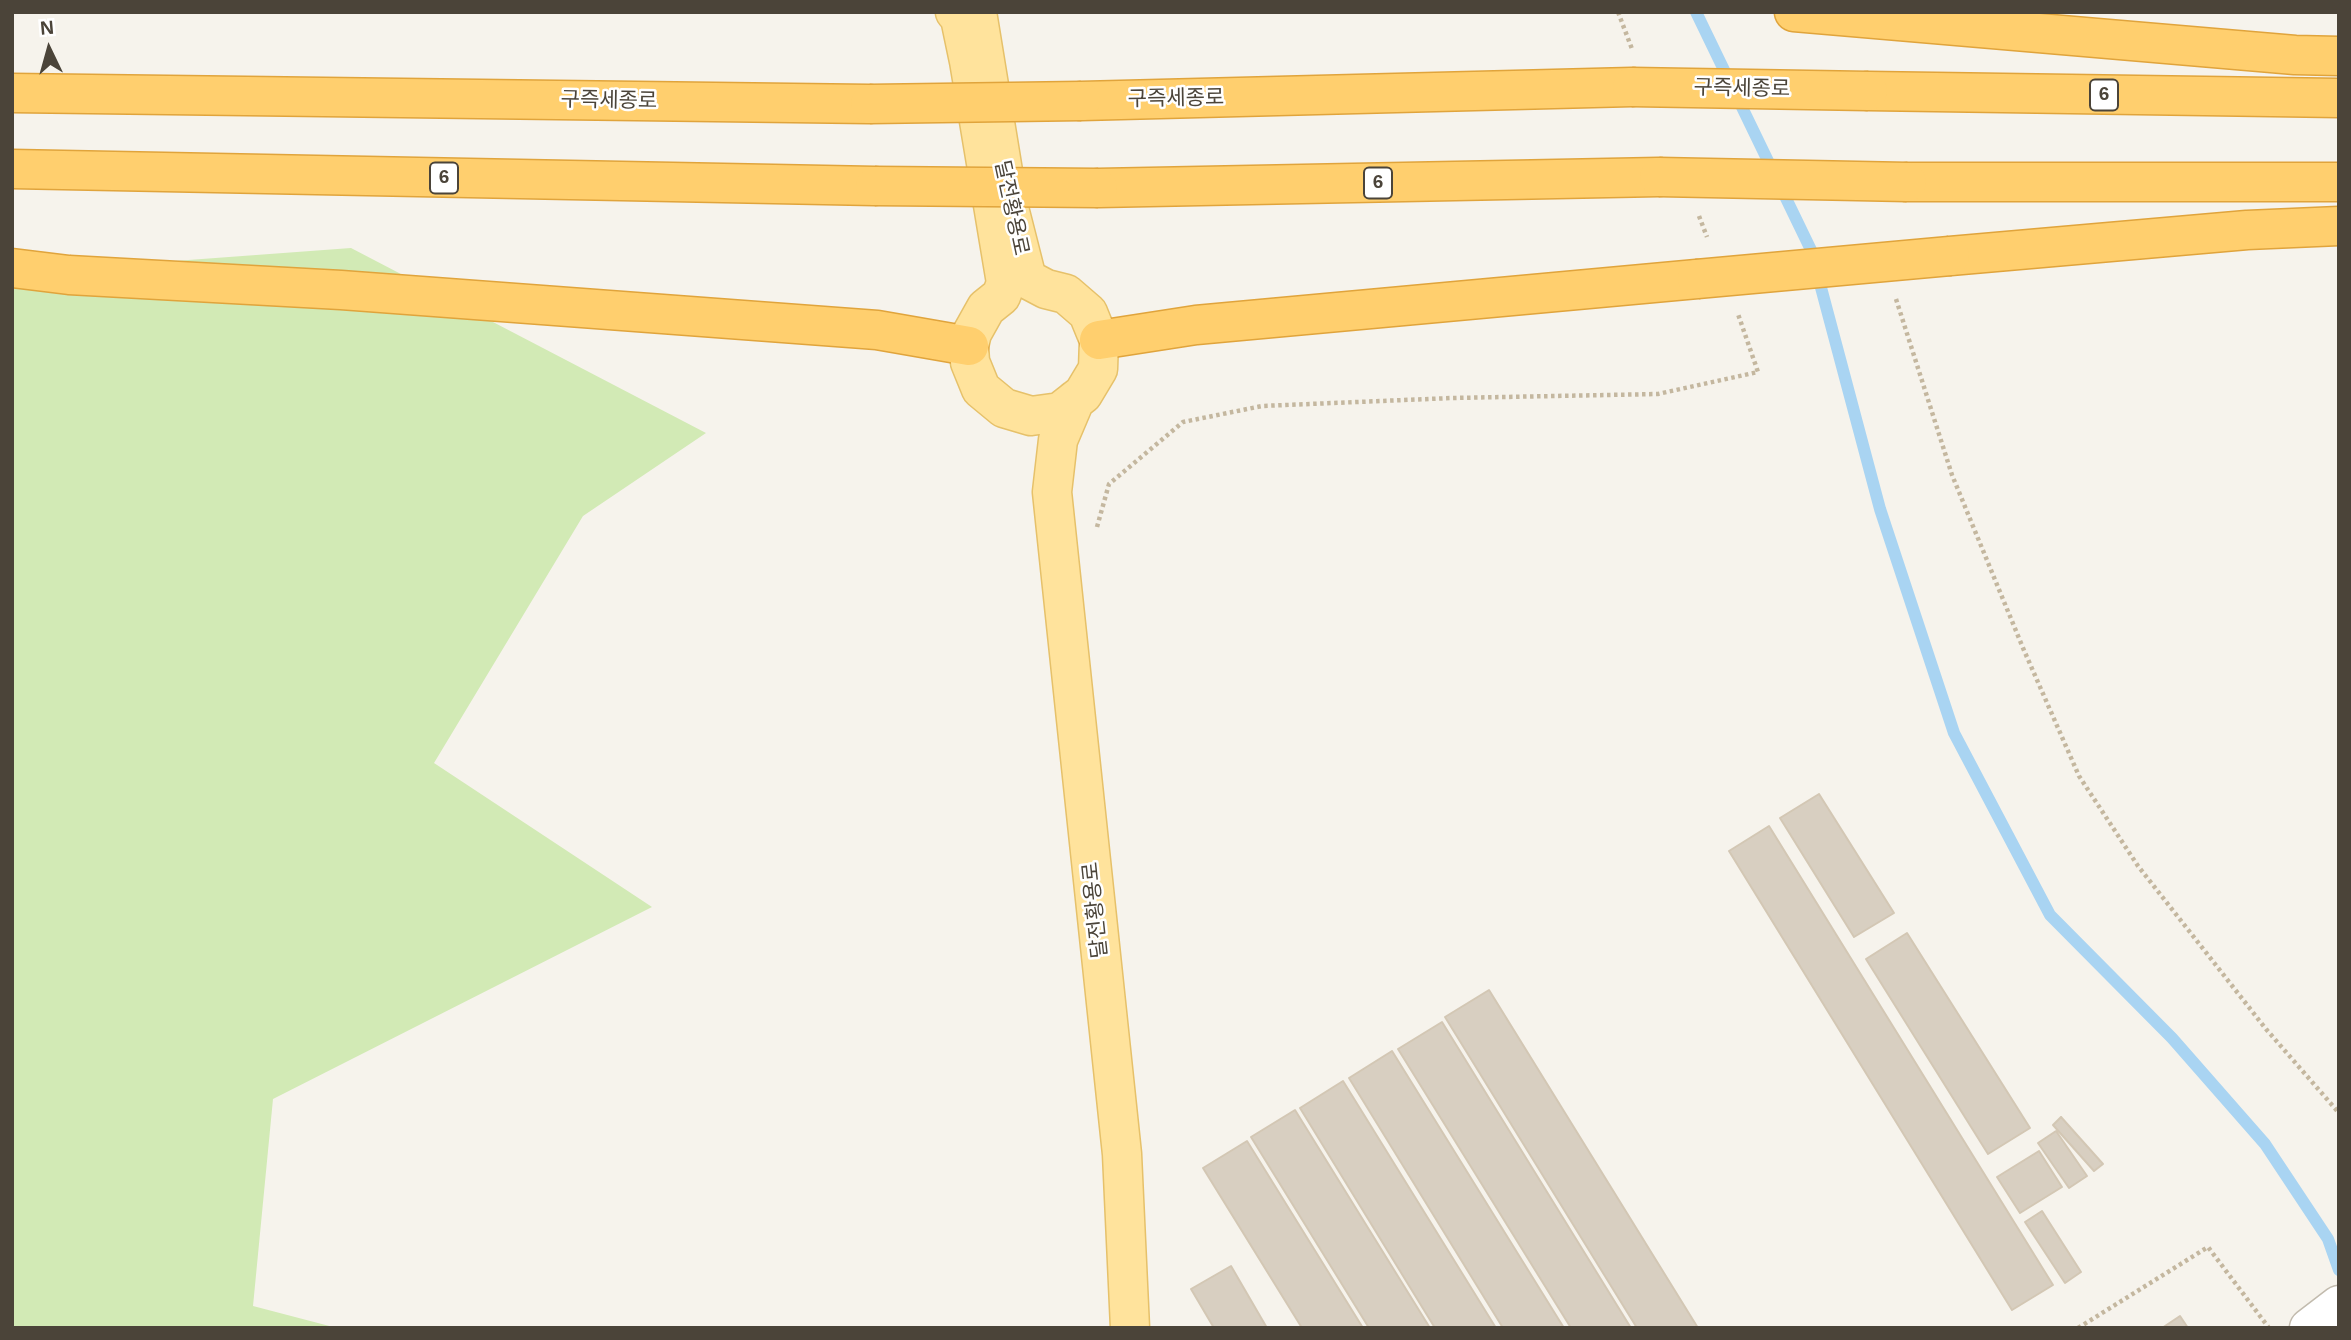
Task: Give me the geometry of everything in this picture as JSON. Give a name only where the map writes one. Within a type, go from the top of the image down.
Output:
[{"type":"highway","points":[[1794,12],[2339,57]]},
{"type":"highway","name":"구즉세종로","points":[[12,93],[870,104],[1081,101],[1633,69],[1868,91],[2339,98]]},
{"type":"highway","name":"6","points":[[12,169],[1098,188],[1659,177],[1908,182],[2339,182]]},
{"type":"highway","points":[[1099,340],[1196,325],[2247,230],[2339,226]]},
{"type":"highway","points":[[12,268],[69,275],[355,291],[877,330],[969,346]]},
{"type":"main road","name":"달전황용로","points":[[955,12],[960,18],[969,61],[1006,282],[1001,296],[986,308],[972,333],[970,362],[981,389],[1034,438],[1052,492],[1122,1154],[1129,1328]]},
{"type":"main road","name":"달전황용로","points":[[977,12],[1009,208],[1027,279],[1046,289],[1066,294],[1088,313],[1099,340],[1098,369],[1083,394],[1060,411],[1031,416],[1003,408]]},
{"type":"main road","name":"달전황용로","points":[[1052,492],[1058,440],[1075,400]]},
{"type":"street","points":[[2309,1328],[2339,1305]]},
{"type":"path","points":[[1618,12],[1633,69]]},
{"type":"path","points":[[1695,205],[1710,244]]},
{"type":"path","points":[[1893,292],[1952,475],[2079,776],[2138,866],[2266,1029],[2339,1113]]},
{"type":"path","points":[[1096,534],[1108,484],[1183,422],[1262,406],[1452,398],[1658,394],[1758,372],[1736,309]]},
{"type":"path","points":[[2078,1328],[2208,1247],[2269,1328]]},
{"type":"green space","points":[[351,248],[706,433],[583,516],[434,763],[652,907],[273,1099],[253,1306],[337,1328],[12,1328],[12,273]]},
{"type":"building","points":[[1819,794],[1894,913],[1854,937],[1780,818]]},
{"type":"building","points":[[1769,826],[2053,1285],[2012,1310],[1729,851]]},
{"type":"building","points":[[1907,933],[2030,1128],[1988,1154],[1866,959]]},
{"type":"building","points":[[1489,990],[1698,1328],[1637,1328],[1445,1017]]},
{"type":"building","points":[[1442,1022],[1631,1328],[1571,1328],[1398,1049]]},
{"type":"building","points":[[1392,1051],[1564,1328],[1503,1328],[1349,1078]]},
{"type":"building","points":[[1343,1081],[1496,1328],[1435,1328],[1300,1108]]},
{"type":"building","points":[[1295,1110],[1430,1328],[1369,1328],[1251,1137]]},
{"type":"building","points":[[2061,1117],[2103,1164],[2094,1171],[2053,1125]]},
{"type":"building","points":[[2056,1131],[2087,1176],[2069,1188],[2038,1143]]},
{"type":"building","points":[[1247,1141],[1363,1328],[1302,1328],[1203,1168]]},
{"type":"building","points":[[2039,1151],[2062,1187],[2020,1213],[1997,1177]]},
{"type":"building","points":[[2042,1211],[2081,1272],[2065,1283],[2025,1222]]},
{"type":"building","points":[[1231,1266],[1267,1328],[1214,1328],[1191,1289]]},
{"type":"building","points":[[2180,1316],[2188,1328],[2162,1328]]},
{"type":"waterway","points":[[1696,12],[1811,250],[1880,509],[1954,733],[2050,915],[2172,1038],[2265,1144],[2328,1239],[2339,1270]]}]
